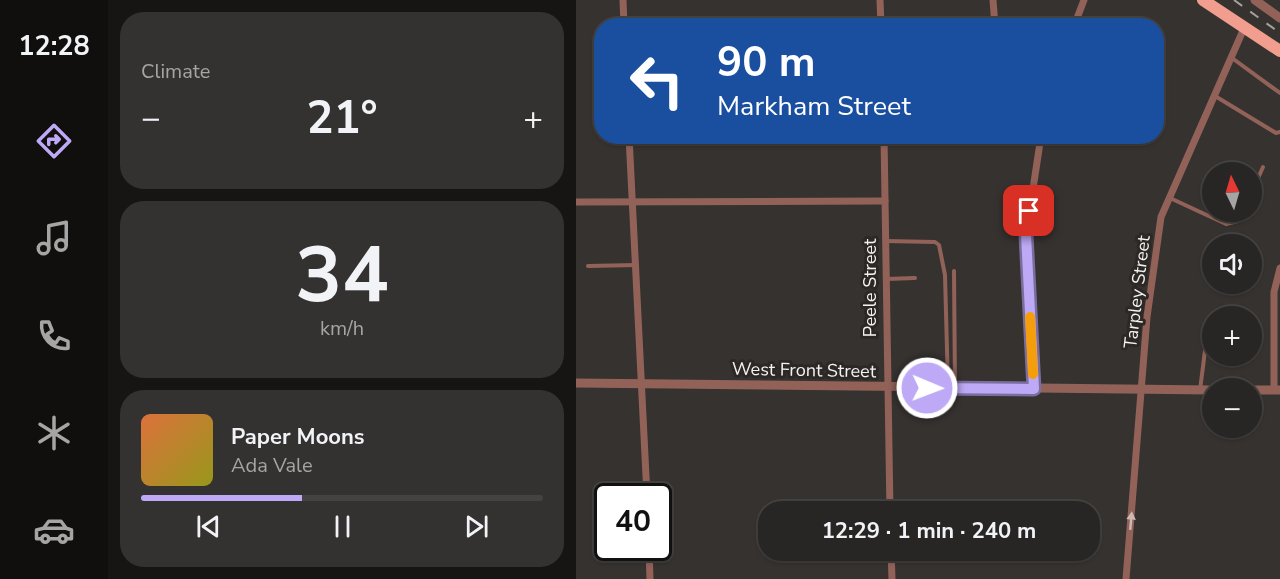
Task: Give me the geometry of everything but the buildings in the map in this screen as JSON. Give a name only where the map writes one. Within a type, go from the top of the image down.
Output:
[{"type":"highway","points":[[1203,0],[1280,51]]},
{"type":"street","points":[[623,0],[624,18]]},
{"type":"street","points":[[880,0],[881,18]]},
{"type":"street","points":[[993,0],[994,18]]},
{"type":"street","points":[[1077,18],[1084,0]]},
{"type":"street","points":[[1255,0],[1280,18]]},
{"type":"street","name":"Tarpley Street","points":[[1126,579],[1147,317],[1161,217],[1245,26]]},
{"type":"street","points":[[629,144],[646,483]]},
{"type":"street","name":"Peele Street","points":[[884,144],[886,387],[890,501]]},
{"type":"street","points":[[1034,389],[1026,235],[1040,144]]},
{"type":"street","points":[[576,202],[885,201]]},
{"type":"street","points":[[1277,390],[1274,292],[1280,268]]},
{"type":"street","name":"West Front Street","points":[[576,383],[1200,391]]},
{"type":"street","points":[[650,561],[651,579]]},
{"type":"street","points":[[891,561],[892,579]]},
{"type":"lane","points":[[1232,57],[1280,93]]},
{"type":"lane","points":[[1215,96],[1276,133],[1280,132]]},
{"type":"lane","points":[[1169,198],[1202,213]]},
{"type":"lane","points":[[885,241],[935,242],[939,245],[945,275],[952,388]]},
{"type":"lane","points":[[588,266],[637,265]]},
{"type":"lane","points":[[952,388],[954,271]]},
{"type":"lane","points":[[886,279],[915,278]]},
{"type":"lane","points":[[1200,391],[1203,366]]},
{"type":"railway","points":[[1234,0],[1280,33]]},
{"type":"slow traffic","points":[[1030,317],[1033,374]]},
{"type":"route","points":[[927,388],[1034,389],[1026,235],[1029,211]]}]
